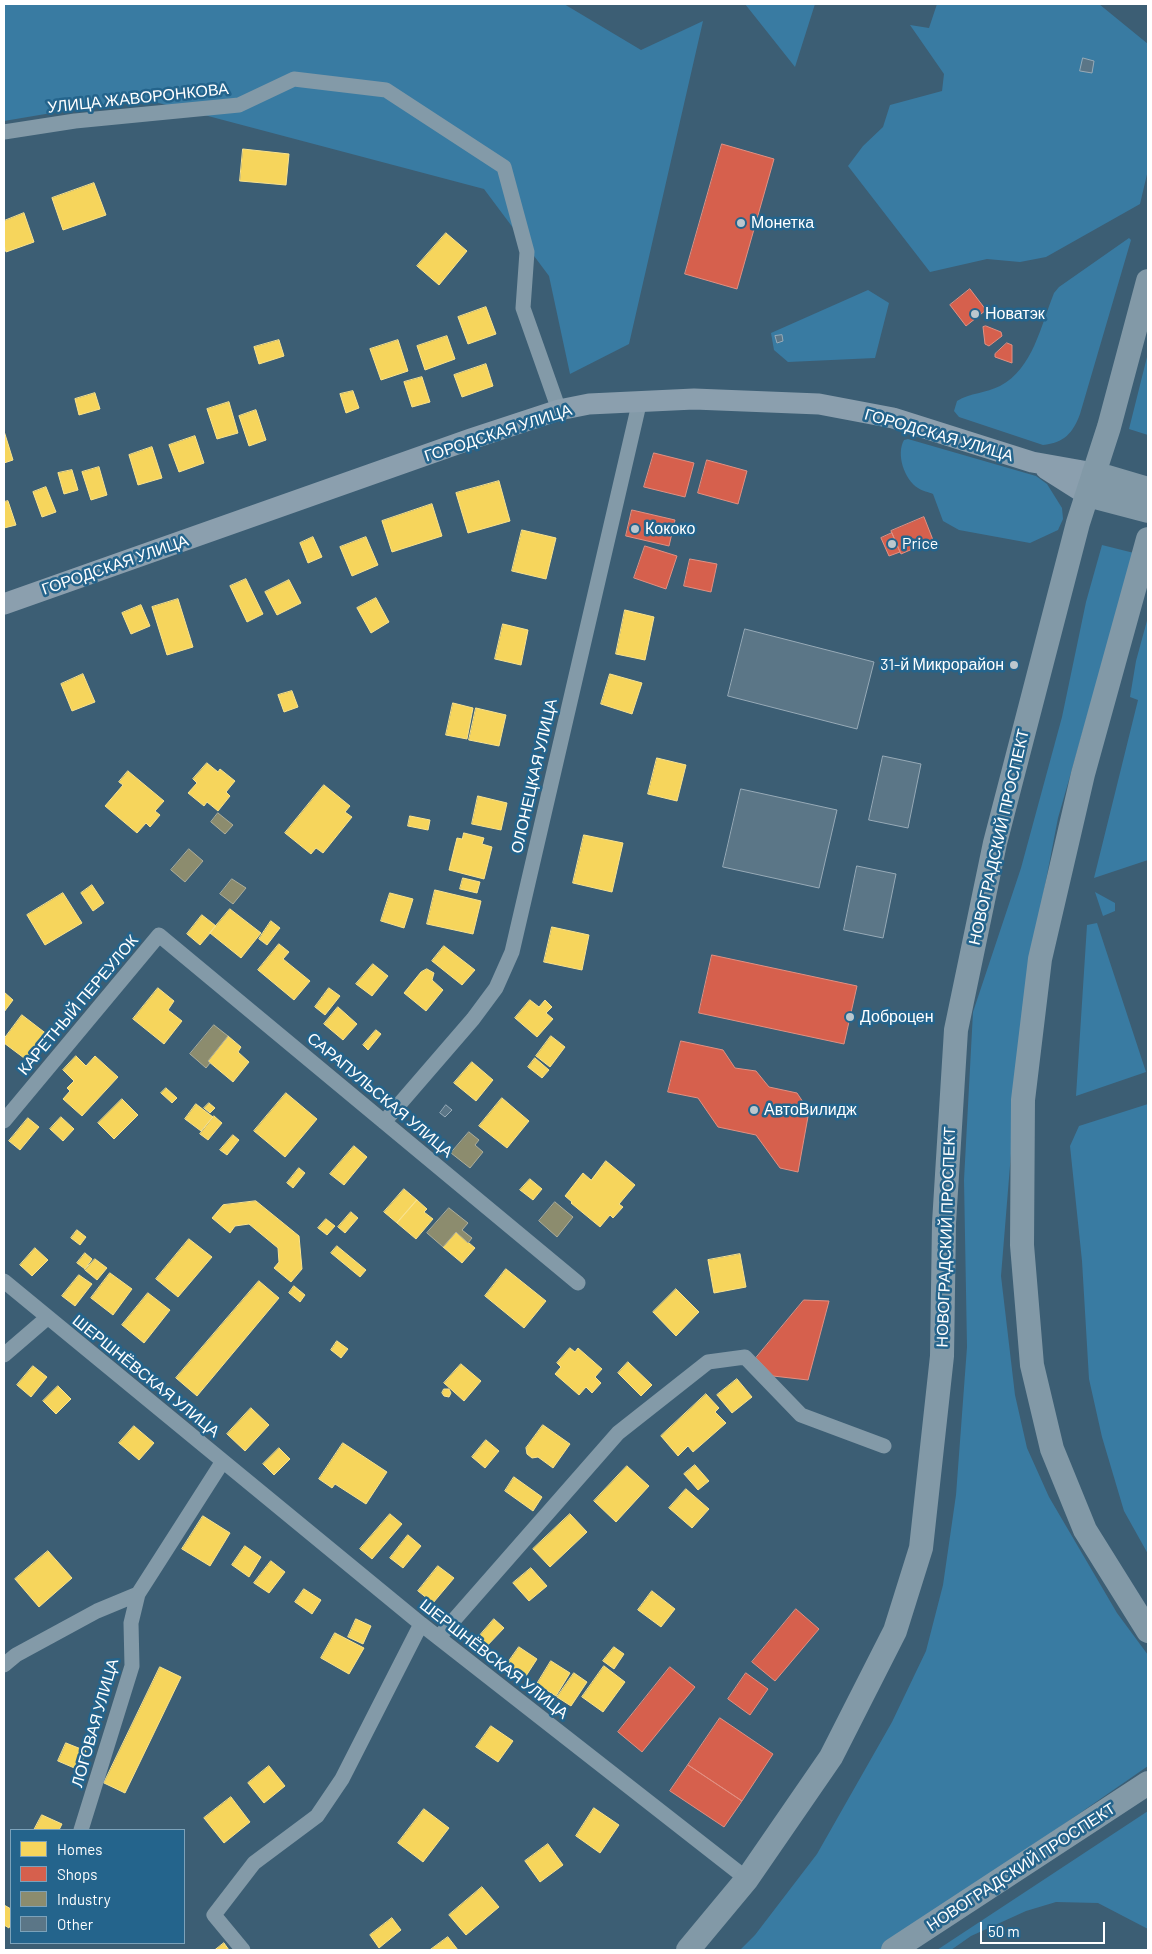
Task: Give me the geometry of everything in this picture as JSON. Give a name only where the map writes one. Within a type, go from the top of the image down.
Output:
[{"type":"main road","name":"НОВОГРАДСКИЙ ПРОСПЕКТ","points":[[688,1950],[748,1879],[832,1757],[895,1631],[921,1548],[942,1356],[944,1223],[956,1030],[995,843],[1091,484],[1148,281]]},
{"type":"main road","name":"ГОРОДСКАЯ УЛИЦА","points":[[1091,484],[1140,487]]},
{"type":"main road","points":[[1091,484],[1148,511]]},
{"type":"main road","points":[[1148,539],[1083,774],[1040,959],[1023,1100],[1022,1245],[1032,1365],[1052,1449],[1085,1530],[1148,1630]]},
{"type":"main road","name":"НОВОГРАДСКИЙ ПРОСПЕКТ","points":[[894,1950],[1148,1783]]},
{"type":"street","name":"УЛИЦА ЖАВОРОНКОВА","points":[[4,132],[75,121],[238,105],[294,79],[386,90],[504,167],[527,252],[523,308],[559,410]]},
{"type":"street","name":"ГОРОДСКАЯ УЛИЦА","points":[[4,604],[471,439],[559,410],[589,404],[640,400],[771,401],[819,404],[893,418],[1038,463],[1091,484]]},
{"type":"street","name":"ОЛОНЕЦКАЯ УЛИЦА","points":[[384,1122],[473,1019],[496,988],[512,952],[640,400]]},
{"type":"street","name":"САРАПУЛЬСКАЯ УЛИЦА","points":[[159,935],[578,1283]]},
{"type":"street","name":"КАРЕТНЫЙ ПЕРЕУЛОК","points":[[4,1121],[159,935]]},
{"type":"street","name":"ШЕРШНЁВСКАЯ УЛИЦА","points":[[4,1281],[422,1624],[748,1879]]},
{"type":"street","name":"ШЕРШНЁВСКАЯ УЛИЦА","points":[[4,1355],[47,1318]]},
{"type":"street","points":[[439,1637],[618,1433],[708,1362],[745,1357],[801,1415],[884,1446]]},
{"type":"street","name":"ШЕРШНЁВСКАЯ УЛИЦА","points":[[138,1594],[223,1461]]},
{"type":"street","points":[[4,1665],[16,1655],[97,1611],[138,1594]]},
{"type":"street","name":"ЛОГОВАЯ УЛИЦА","points":[[81,1829],[132,1666],[131,1623],[138,1594]]},
{"type":"street","points":[[243,1950],[214,1915],[254,1864],[317,1816],[342,1779],[422,1624]]},
{"type":"shaded area","points":[[4,4],[564,4],[641,50],[703,21],[629,344],[570,374],[549,276],[484,189],[140,98],[4,121]]},
{"type":"shaded area","points":[[745,4],[815,4],[795,67]]},
{"type":"shaded area","points":[[937,4],[1099,4],[1148,44],[1148,170],[1140,204],[1046,257],[1020,262],[987,259],[930,272],[848,166],[863,146],[883,127],[890,105],[942,91],[944,74],[910,25],[929,28]]},
{"type":"shaded area","points":[[1129,238],[1131,240],[1080,414],[1071,432],[1057,442],[1043,445],[959,417],[954,411],[957,401],[1000,386],[1021,369],[1040,332],[1054,293],[1059,287]]},
{"type":"shaded area","points":[[868,290],[889,303],[875,358],[788,362],[774,350],[771,333]]},
{"type":"shaded area","points":[[1148,353],[1148,435],[1129,429]]},
{"type":"shaded area","points":[[908,439],[1036,476],[1047,484],[1062,508],[1063,519],[1058,530],[1030,543],[959,530],[943,521],[933,494],[918,488],[905,473],[901,452],[904,440]]},
{"type":"shaded area","points":[[1102,545],[1134,553],[1058,818],[1041,906],[1022,1019],[1001,1276],[1015,1395],[1027,1448],[1049,1497],[1117,1613],[1148,1655],[1148,1766],[882,1950],[740,1950],[755,1935],[817,1854],[892,1722],[926,1651],[943,1585],[956,1495],[967,1347],[964,1180],[973,1012],[1021,868],[1062,717],[1086,602]]},
{"type":"shaded area","points":[[1148,617],[1148,860],[1094,878],[1138,700],[1130,697],[1136,661]]},
{"type":"shaded area","points":[[1095,892],[1115,903],[1115,911],[1103,916]]},
{"type":"shaded area","points":[[1097,923],[1146,1072],[1076,1096],[1087,925]]},
{"type":"shaded area","points":[[1148,1104],[1148,1554],[1124,1511],[1102,1437],[1089,1379],[1082,1261],[1070,1146],[1079,1126]]},
{"type":"shaded area","points":[[1148,1811],[1148,1929],[1098,1903],[1056,1902],[1026,1911],[971,1936],[951,1950],[937,1950]]},
{"type":"building: Homes","points":[[243,149],[289,154],[286,185],[240,181]]},
{"type":"building: Homes","points":[[94,183],[106,215],[63,230],[52,198]]},
{"type":"building: Homes","points":[[24,213],[34,242],[6,252],[4,245],[4,221]]},
{"type":"building: Homes","points":[[446,233],[467,251],[439,285],[417,266]]},
{"type":"building: Homes","points":[[486,307],[496,334],[468,344],[458,317]]},
{"type":"building: Homes","points":[[447,336],[455,359],[425,370],[417,346]]},
{"type":"building: Homes","points":[[279,340],[284,356],[259,364],[254,347]]},
{"type":"building: Homes","points":[[398,340],[408,371],[381,380],[370,349]]},
{"type":"building: Homes","points":[[486,364],[493,386],[462,397],[454,375]]},
{"type":"building: Homes","points":[[422,377],[430,402],[412,407],[404,382]]},
{"type":"building: Homes","points":[[353,391],[359,408],[346,413],[340,394]]},
{"type":"building: Homes","points":[[95,393],[100,409],[79,415],[75,399]]},
{"type":"building: Homes","points":[[229,402],[238,433],[217,439],[207,409]]},
{"type":"building: Homes","points":[[256,410],[266,440],[249,446],[239,416]]},
{"type":"building: Homes","points":[[4,431],[13,460],[4,463]]},
{"type":"building: Homes","points":[[195,436],[204,463],[179,472],[169,445]]},
{"type":"building: Homes","points":[[152,447],[162,478],[138,485],[129,455]]},
{"type":"building: Homes","points":[[99,467],[107,495],[91,500],[82,472]]},
{"type":"building: Homes","points":[[72,470],[78,490],[64,494],[58,473]]},
{"type":"building: Homes","points":[[499,481],[510,521],[468,533],[456,493]]},
{"type":"building: Homes","points":[[46,487],[56,512],[42,517],[33,492]]},
{"type":"building: Homes","points":[[8,501],[16,525],[4,528],[4,502]]},
{"type":"building: Homes","points":[[432,504],[442,536],[392,552],[382,521]]},
{"type":"building: Homes","points":[[522,530],[556,538],[546,579],[512,571]]},
{"type":"building: Homes","points":[[313,537],[322,557],[308,563],[300,543]]},
{"type":"building: Homes","points":[[366,537],[378,565],[352,576],[340,547]]},
{"type":"building: Homes","points":[[246,579],[263,614],[247,622],[230,586]]},
{"type":"building: Homes","points":[[289,580],[301,603],[277,615],[265,592]]},
{"type":"building: Homes","points":[[376,598],[389,622],[371,633],[357,608]]},
{"type":"building: Homes","points":[[178,599],[193,647],[167,655],[152,607]]},
{"type":"building: Homes","points":[[141,605],[150,626],[131,634],[122,613]]},
{"type":"building: Homes","points":[[625,610],[654,617],[645,660],[616,654]]},
{"type":"building: Homes","points":[[503,624],[528,630],[521,665],[495,659]]},
{"type":"building: Homes","points":[[83,674],[95,702],[72,711],[61,684]]},
{"type":"building: Homes","points":[[610,674],[642,683],[632,714],[601,704]]},
{"type":"building: Homes","points":[[292,691],[298,707],[284,712],[278,695]]},
{"type":"building: Homes","points":[[453,703],[473,708],[467,739],[446,735]]},
{"type":"building: Homes","points":[[476,708],[506,715],[499,746],[469,740]]},
{"type":"building: Homes","points":[[657,758],[686,765],[677,801],[648,794]]},
{"type":"building: Homes","points":[[207,763],[218,772],[220,769],[235,781],[226,792],[230,796],[218,811],[207,802],[204,806],[188,793],[197,783],[193,779]]},
{"type":"building: Homes","points":[[128,771],[164,801],[155,811],[160,815],[150,827],[146,823],[137,833],[105,806],[123,785],[119,782]]},
{"type":"building: Homes","points":[[324,785],[350,806],[345,812],[352,817],[323,853],[316,848],[311,854],[285,833]]},
{"type":"building: Homes","points":[[478,796],[507,803],[501,830],[472,824]]},
{"type":"building: Homes","points":[[410,816],[430,820],[428,830],[408,826]]},
{"type":"building: Homes","points":[[464,833],[484,838],[482,844],[492,847],[484,879],[449,870],[457,838],[462,839]]},
{"type":"building: Homes","points":[[584,835],[623,843],[612,892],[573,883]]},
{"type":"building: Homes","points":[[463,878],[480,882],[477,893],[460,889]]},
{"type":"building: Homes","points":[[92,885],[104,903],[93,911],[81,893]]},
{"type":"building: Homes","points":[[435,890],[481,901],[473,934],[427,924]]},
{"type":"building: Homes","points":[[63,893],[82,923],[45,945],[27,915]]},
{"type":"building: Homes","points":[[390,893],[413,899],[404,928],[381,921]]},
{"type":"building: Homes","points":[[230,909],[261,933],[241,958],[210,933]]},
{"type":"building: Homes","points":[[202,915],[216,926],[200,945],[187,934]]},
{"type":"building: Homes","points":[[271,921],[280,928],[267,945],[259,939]]},
{"type":"building: Homes","points":[[552,927],[589,935],[582,970],[544,962]]},
{"type":"building: Homes","points":[[279,944],[289,952],[283,959],[310,981],[294,1000],[258,970]]},
{"type":"building: Homes","points":[[444,946],[475,970],[462,985],[432,961]]},
{"type":"building: Homes","points":[[373,964],[388,976],[372,996],[356,984]]},
{"type":"building: Homes","points":[[427,969],[434,973],[432,980],[443,990],[426,1011],[404,993],[421,972]]},
{"type":"building: Homes","points":[[158,988],[174,1001],[168,1010],[182,1021],[164,1044],[133,1019]]},
{"type":"building: Homes","points":[[329,988],[340,996],[325,1015],[315,1007]]},
{"type":"building: Homes","points":[[4,992],[13,1000],[4,1012]]},
{"type":"building: Homes","points":[[530,1000],[539,1007],[545,1000],[552,1007],[546,1013],[553,1019],[537,1037],[515,1018]]},
{"type":"building: Homes","points":[[338,1007],[357,1024],[343,1040],[324,1024]]},
{"type":"building: Homes","points":[[22,1015],[48,1035],[28,1061],[4,1043],[4,1039]]},
{"type":"building: Homes","points":[[376,1030],[381,1034],[368,1050],[363,1045]]},
{"type":"building: Homes","points":[[228,1036],[241,1047],[238,1052],[249,1062],[233,1082],[208,1061]]},
{"type":"building: Homes","points":[[551,1036],[565,1047],[550,1067],[536,1056]]},
{"type":"building: Homes","points":[[76,1056],[86,1066],[95,1056],[118,1077],[82,1116],[63,1099],[70,1091],[67,1088],[74,1081],[63,1070]]},
{"type":"building: Homes","points":[[535,1058],[549,1070],[542,1078],[528,1067]]},
{"type":"building: Homes","points":[[472,1062],[493,1080],[476,1101],[454,1083]]},
{"type":"building: Homes","points":[[166,1088],[177,1098],[172,1103],[161,1093]]},
{"type":"building: Homes","points":[[286,1093],[317,1119],[285,1157],[254,1131]]},
{"type":"building: Homes","points":[[502,1098],[529,1121],[507,1148],[479,1126]]},
{"type":"building: Homes","points":[[122,1099],[138,1115],[114,1139],[98,1123]]},
{"type":"building: Homes","points":[[209,1103],[215,1108],[210,1113],[204,1108]]},
{"type":"building: Homes","points":[[196,1104],[213,1117],[201,1131],[185,1119]]},
{"type":"building: Homes","points":[[214,1116],[222,1123],[208,1140],[200,1134]]},
{"type":"building: Homes","points":[[61,1117],[74,1129],[63,1141],[50,1129]]},
{"type":"building: Homes","points":[[28,1118],[39,1127],[20,1150],[9,1141]]},
{"type":"building: Homes","points":[[233,1135],[239,1140],[227,1155],[220,1150]]},
{"type":"building: Homes","points":[[354,1146],[367,1157],[344,1185],[330,1174]]},
{"type":"building: Homes","points":[[606,1161],[635,1185],[619,1204],[623,1207],[613,1218],[610,1215],[600,1227],[565,1196],[583,1173],[591,1180]]},
{"type":"building: Homes","points":[[299,1168],[305,1173],[293,1188],[287,1183]]},
{"type":"building: Homes","points":[[530,1179],[542,1189],[533,1200],[520,1190]]},
{"type":"building: Homes","points":[[404,1189],[417,1200],[397,1223],[384,1212]]},
{"type":"building: Homes","points":[[417,1200],[427,1209],[424,1212],[433,1219],[416,1239],[397,1223]]},
{"type":"building: Homes","points":[[256,1201],[299,1236],[302,1269],[291,1282],[274,1268],[279,1262],[278,1248],[249,1224],[235,1226],[230,1233],[212,1218],[223,1205]]},
{"type":"building: Homes","points":[[351,1212],[358,1218],[345,1233],[338,1227]]},
{"type":"building: Homes","points":[[326,1219],[335,1226],[327,1235],[318,1228]]},
{"type":"building: Homes","points":[[77,1230],[86,1237],[80,1245],[71,1238]]},
{"type":"building: Homes","points":[[456,1232],[475,1248],[462,1263],[443,1247]]},
{"type":"building: Homes","points":[[189,1239],[212,1257],[178,1297],[156,1279]]},
{"type":"building: Homes","points":[[337,1246],[366,1270],[360,1277],[331,1253]]},
{"type":"building: Homes","points":[[35,1248],[48,1260],[32,1276],[20,1265]]},
{"type":"building: Homes","points":[[85,1253],[92,1259],[85,1269],[77,1263]]},
{"type":"building: Homes","points":[[740,1254],[746,1287],[714,1293],[708,1260]]},
{"type":"building: Homes","points":[[95,1259],[107,1268],[97,1280],[85,1270]]},
{"type":"building: Homes","points":[[506,1269],[546,1301],[524,1328],[485,1296]]},
{"type":"building: Homes","points":[[110,1273],[132,1289],[113,1315],[91,1298]]},
{"type":"building: Homes","points":[[79,1275],[92,1284],[75,1306],[62,1296]]},
{"type":"building: Homes","points":[[259,1281],[279,1298],[197,1396],[176,1378]]},
{"type":"building: Homes","points":[[294,1286],[305,1295],[300,1302],[289,1293]]},
{"type":"building: Homes","points":[[676,1289],[699,1312],[676,1336],[653,1312]]},
{"type":"building: Homes","points":[[148,1293],[170,1310],[144,1343],[122,1325]]},
{"type":"building: Homes","points":[[337,1341],[348,1349],[341,1358],[331,1350]]},
{"type":"building: Homes","points":[[570,1348],[575,1352],[578,1348],[602,1369],[595,1377],[601,1383],[592,1393],[586,1387],[579,1395],[555,1374],[561,1367],[557,1363]]},
{"type":"building: Homes","points":[[628,1362],[652,1385],[641,1396],[618,1373]]},
{"type":"building: Homes","points":[[461,1364],[481,1381],[464,1401],[444,1383]]},
{"type":"building: Homes","points":[[33,1366],[47,1377],[31,1397],[17,1385]]},
{"type":"building: Homes","points":[[737,1379],[752,1397],[732,1413],[717,1395]]},
{"type":"building: Homes","points":[[58,1386],[71,1399],[56,1414],[43,1401]]},
{"type":"building: Homes","points":[[444,1389],[449,1389],[451,1393],[449,1397],[444,1396],[442,1393]]},
{"type":"building: Homes","points":[[706,1394],[719,1408],[715,1412],[726,1423],[693,1452],[688,1446],[678,1456],[661,1436]]},
{"type":"building: Homes","points":[[251,1408],[269,1425],[245,1451],[227,1434]]},
{"type":"building: Homes","points":[[543,1425],[570,1444],[553,1468],[538,1457],[532,1458],[527,1454],[526,1448]]},
{"type":"building: Homes","points":[[134,1426],[154,1443],[139,1460],[119,1443]]},
{"type":"building: Homes","points":[[486,1440],[499,1451],[485,1468],[472,1457]]},
{"type":"building: Homes","points":[[343,1443],[387,1472],[366,1504],[335,1484],[332,1488],[319,1479]]},
{"type":"building: Homes","points":[[279,1448],[290,1459],[274,1475],[263,1464]]},
{"type":"building: Homes","points":[[695,1465],[709,1481],[698,1490],[684,1474]]},
{"type":"building: Homes","points":[[627,1466],[649,1486],[616,1522],[594,1501]]},
{"type":"building: Homes","points":[[514,1477],[542,1497],[533,1511],[505,1491]]},
{"type":"building: Homes","points":[[686,1489],[709,1509],[692,1528],[669,1508]]},
{"type":"building: Homes","points":[[390,1514],[402,1524],[372,1559],[360,1549]]},
{"type":"building: Homes","points":[[570,1514],[587,1532],[550,1567],[533,1549]]},
{"type":"building: Homes","points":[[203,1516],[230,1533],[210,1566],[182,1549]]},
{"type":"building: Homes","points":[[408,1535],[421,1546],[403,1568],[390,1558]]},
{"type":"building: Homes","points":[[245,1546],[261,1557],[249,1577],[232,1565]]},
{"type":"building: Homes","points":[[48,1551],[72,1578],[39,1607],[15,1579]]},
{"type":"building: Homes","points":[[271,1561],[285,1572],[269,1593],[254,1583]]},
{"type":"building: Homes","points":[[438,1566],[454,1578],[433,1603],[418,1591]]},
{"type":"building: Homes","points":[[531,1568],[547,1586],[529,1601],[513,1583]]},
{"type":"building: Homes","points":[[304,1589],[321,1600],[312,1614],[295,1602]]},
{"type":"building: Homes","points":[[652,1591],[675,1609],[661,1627],[638,1610]]},
{"type":"building: Homes","points":[[356,1619],[371,1626],[363,1644],[348,1637]]},
{"type":"building: Homes","points":[[494,1619],[504,1628],[484,1649],[475,1641]]},
{"type":"building: Homes","points":[[335,1633],[364,1648],[349,1674],[321,1658]]},
{"type":"building: Homes","points":[[519,1647],[537,1659],[526,1676],[507,1664]]},
{"type":"building: Homes","points":[[614,1647],[624,1654],[614,1669],[603,1661]]},
{"type":"building: Homes","points":[[551,1661],[570,1673],[556,1696],[537,1684]]},
{"type":"building: Homes","points":[[604,1666],[625,1682],[603,1712],[582,1697]]},
{"type":"building: Homes","points":[[160,1667],[181,1677],[125,1793],[104,1783]]},
{"type":"building: Homes","points":[[574,1673],[587,1682],[571,1706],[557,1697]]},
{"type":"building: Homes","points":[[491,1726],[513,1741],[498,1762],[476,1747]]},
{"type":"building: Homes","points":[[66,1743],[86,1751],[79,1770],[58,1761]]},
{"type":"building: Homes","points":[[269,1766],[285,1786],[264,1803],[248,1783]]},
{"type":"building: Homes","points":[[231,1797],[250,1822],[224,1843],[204,1818]]},
{"type":"building: Homes","points":[[594,1808],[619,1825],[600,1853],[576,1836]]},
{"type":"building: Homes","points":[[424,1809],[449,1828],[423,1862],[398,1843]]},
{"type":"building: Homes","points":[[42,1815],[62,1824],[60,1829],[35,1829]]},
{"type":"building: Homes","points":[[548,1844],[563,1865],[540,1882],[525,1861]]},
{"type":"building: Homes","points":[[482,1887],[499,1907],[466,1935],[449,1915]]},
{"type":"building: Homes","points":[[4,1905],[10,1908],[10,1925],[9,1928],[4,1925]]},
{"type":"building: Homes","points":[[392,1918],[401,1930],[379,1948],[370,1935]]},
{"type":"building: Homes","points":[[448,1937],[458,1950],[430,1950]]},
{"type":"building: Homes","points":[[224,1943],[229,1950],[215,1950]]},
{"type":"building: Shops","points":[[722,144],[774,159],[737,289],[685,274]]},
{"type":"building: Shops","points":[[970,289],[986,310],[966,326],[950,305]]},
{"type":"building: Shops","points":[[986,326],[1001,332],[1002,336],[989,346],[985,344],[983,327]]},
{"type":"building: Shops","points":[[1007,343],[1012,345],[1012,363],[995,357],[995,354]]},
{"type":"building: Shops","points":[[654,453],[694,463],[685,497],[644,487]]},
{"type":"building: Shops","points":[[707,460],[747,471],[738,504],[698,493]]},
{"type":"building: Shops","points":[[632,510],[675,520],[669,546],[626,536]]},
{"type":"building: Shops","points":[[924,517],[933,540],[901,554],[891,531]]},
{"type":"building: Shops","points":[[892,533],[900,552],[889,556],[881,538]]},
{"type":"building: Shops","points":[[645,546],[677,556],[666,589],[634,578]]},
{"type":"building: Shops","points":[[690,559],[717,564],[711,592],[684,586]]},
{"type":"building: Shops","points":[[712,955],[857,986],[844,1044],[699,1013]]},
{"type":"building: Shops","points":[[681,1041],[723,1050],[735,1068],[756,1071],[769,1087],[797,1093],[809,1111],[798,1172],[780,1168],[756,1135],[718,1127],[698,1098],[668,1092]]},
{"type":"building: Shops","points":[[804,1300],[829,1301],[808,1380],[773,1376],[756,1358]]},
{"type":"building: Shops","points":[[796,1609],[819,1629],[775,1681],[752,1662]]},
{"type":"building: Shops","points":[[670,1667],[695,1687],[642,1752],[618,1732]]},
{"type":"building: Shops","points":[[746,1673],[768,1689],[750,1715],[728,1699]]},
{"type":"building: Shops","points":[[720,1718],[773,1754],[742,1801],[688,1765]]},
{"type":"building: Shops","points":[[688,1765],[742,1801],[724,1827],[670,1791]]},
{"type":"building: Industry","points":[[218,813],[233,825],[225,834],[211,822]]},
{"type":"building: Industry","points":[[189,849],[203,861],[185,882],[171,870]]},
{"type":"building: Industry","points":[[232,879],[246,888],[233,904],[220,894]]},
{"type":"building: Industry","points":[[214,1025],[228,1036],[208,1061],[210,1063],[206,1068],[190,1054]]},
{"type":"building: Industry","points":[[469,1132],[479,1140],[475,1145],[483,1152],[470,1168],[451,1153]]},
{"type":"building: Industry","points":[[555,1202],[573,1217],[557,1237],[539,1221]]},
{"type":"building: Industry","points":[[449,1208],[468,1223],[462,1230],[472,1238],[468,1243],[456,1232],[443,1247],[427,1233]]},
{"type":"building: Other","points":[[1083,58],[1094,61],[1092,73],[1080,71]]},
{"type":"building: Other","points":[[782,335],[783,341],[777,343],[775,336]]},
{"type":"building: Other","points":[[745,629],[874,662],[857,729],[728,696]]},
{"type":"building: Other","points":[[883,756],[921,764],[908,828],[869,820]]},
{"type":"building: Other","points":[[741,789],[837,810],[819,888],[723,867]]},
{"type":"building: Other","points":[[857,866],[896,874],[883,938],[844,930]]},
{"type":"building: Other","points":[[446,1105],[452,1110],[445,1117],[440,1113]]},
{"type":"place","name":"Монетка","points":[[741,223]]},
{"type":"place","name":"Новатэк","points":[[975,314]]},
{"type":"place","name":"Кококо","points":[[635,529]]},
{"type":"place","name":"Price","points":[[892,544]]},
{"type":"place","name":"31-й Микрорайон","points":[[1014,665]]},
{"type":"place","name":"Доброцен","points":[[850,1017]]},
{"type":"place","name":"АвтоВилидж","points":[[754,1110]]}]
